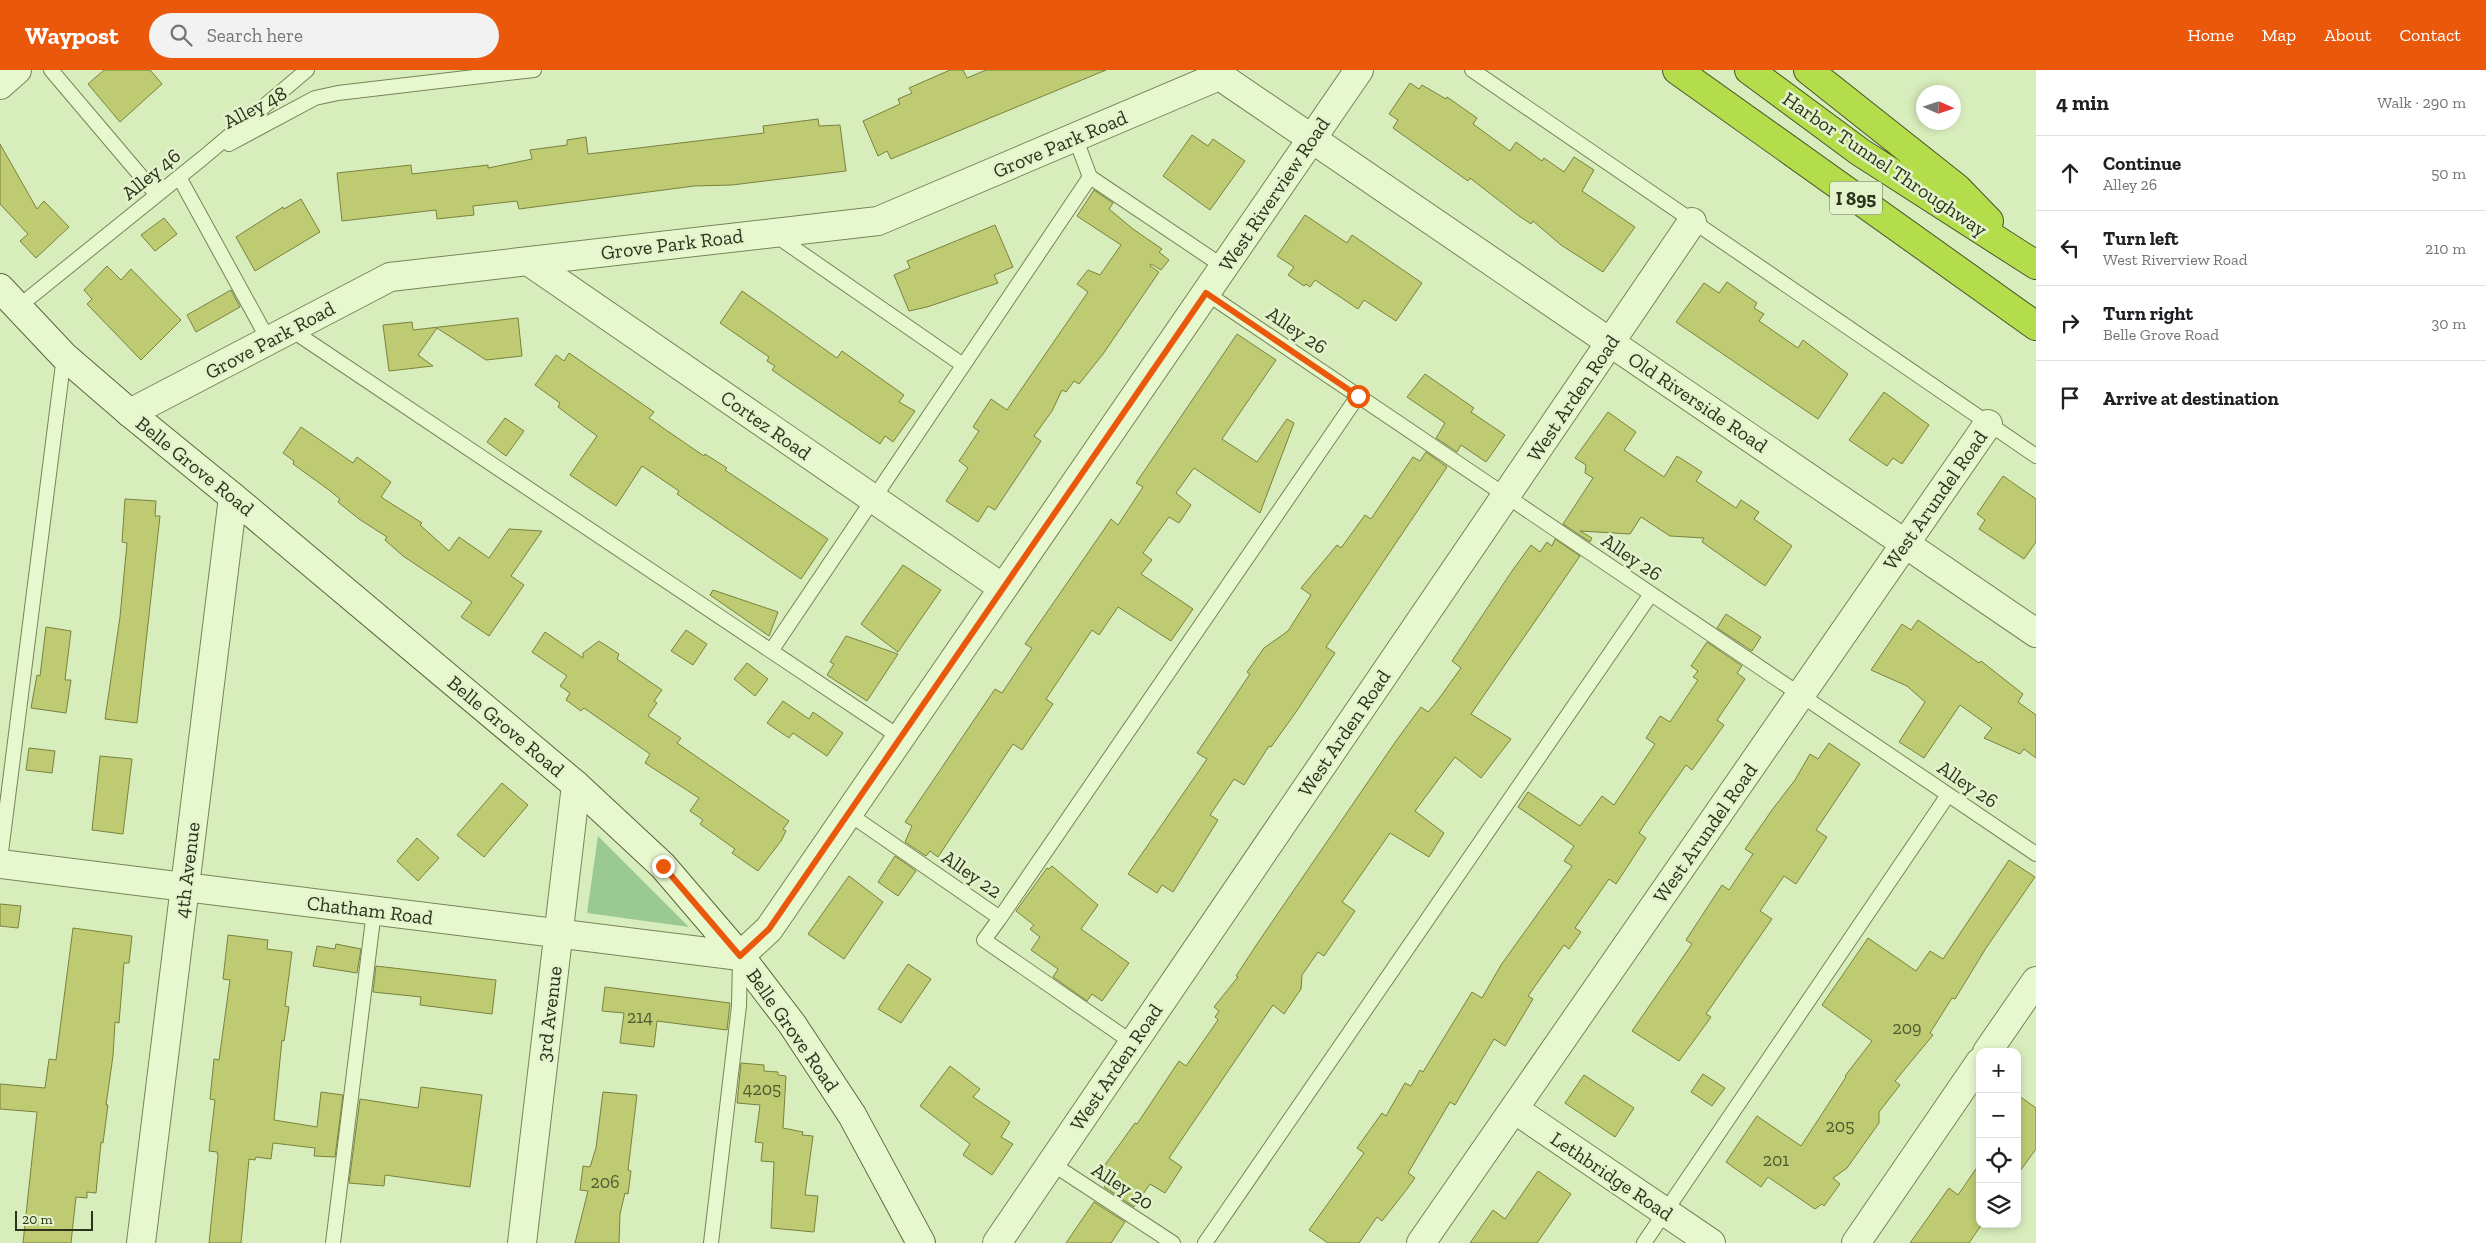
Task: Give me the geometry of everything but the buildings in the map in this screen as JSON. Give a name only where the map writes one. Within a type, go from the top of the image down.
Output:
[{"type":"highway","name":"Harbor Tunnel Throughway","points":[[1676,70],[2036,326]]},
{"type":"highway","name":"Harbor Tunnel Throughway","points":[[1749,70],[1860,152],[2030,260]]},
{"type":"highway","name":"Harbor Tunnel Throughway","points":[[1808,70],[1957,188],[2030,260]]},
{"type":"street","points":[[0,85],[17,70]]},
{"type":"street","name":"West Riverview Road","points":[[740,956],[769,929],[1359,70]]},
{"type":"street","name":"Old Riverside Road","points":[[1215,73],[2036,633]]},
{"type":"street","name":"Grove Park Road","points":[[130,413],[390,277],[878,221],[1075,137],[1215,73]]},
{"type":"street","name":"West Arden Road","points":[[996,1243],[1692,222]]},
{"type":"street","name":"Cortez Road","points":[[528,261],[1003,588]]},
{"type":"street","name":"Belle Grove Road","points":[[9,298],[64,356],[576,785],[663,866],[740,956],[792,1024],[852,1116],[914,1237]]},
{"type":"street","name":"West Arundel Road","points":[[1421,1243],[1988,424]]},
{"type":"street","name":"4th Avenue","points":[[141,1243],[233,497]]},
{"type":"street","name":"3rd Avenue","points":[[522,1243],[576,785]]},
{"type":"street","name":"Chatham Road","points":[[0,864],[740,956]]},
{"type":"street","points":[[1990,1048],[2036,980]]},
{"type":"street","points":[[1856,1243],[1976,1068]]},
{"type":"street","name":"Lethbridge Road","points":[[1514,1109],[1711,1243]]},
{"type":"lane","points":[[51,70],[157,195]]},
{"type":"lane","name":"Alley 46","points":[[9,298],[157,195],[307,70]]},
{"type":"lane","name":"Alley 48","points":[[204,157],[315,98],[338,93],[534,70]]},
{"type":"lane","points":[[1472,70],[2036,456]]},
{"type":"lane","points":[[1075,137],[1090,177],[1224,267]]},
{"type":"lane","points":[[179,177],[279,335],[771,651],[900,738]]},
{"type":"lane","points":[[771,651],[1090,177]]},
{"type":"lane","points":[[771,233],[963,366]]},
{"type":"lane","name":"Alley 26","points":[[1206,293],[2036,854]]},
{"type":"lane","points":[[0,860],[64,356]]},
{"type":"lane","points":[[1000,918],[1358,396]]},
{"type":"lane","points":[[1205,1243],[1652,594]]},
{"type":"lane","points":[[1644,1243],[1948,795]]},
{"type":"lane","name":"Alley 22","points":[[848,814],[1000,918],[984,940],[1133,1043]]},
{"type":"lane","points":[[333,1243],[374,911]]},
{"type":"lane","points":[[711,1243],[739,1006],[740,956]]},
{"type":"lane","name":"Alley 20","points":[[1051,1163],[1173,1243]]},
{"type":"green space","points":[[598,836],[689,927],[587,913]]},
{"type":"route","points":[[663,866],[740,956],[769,929],[1206,293],[1358,396]]}]
